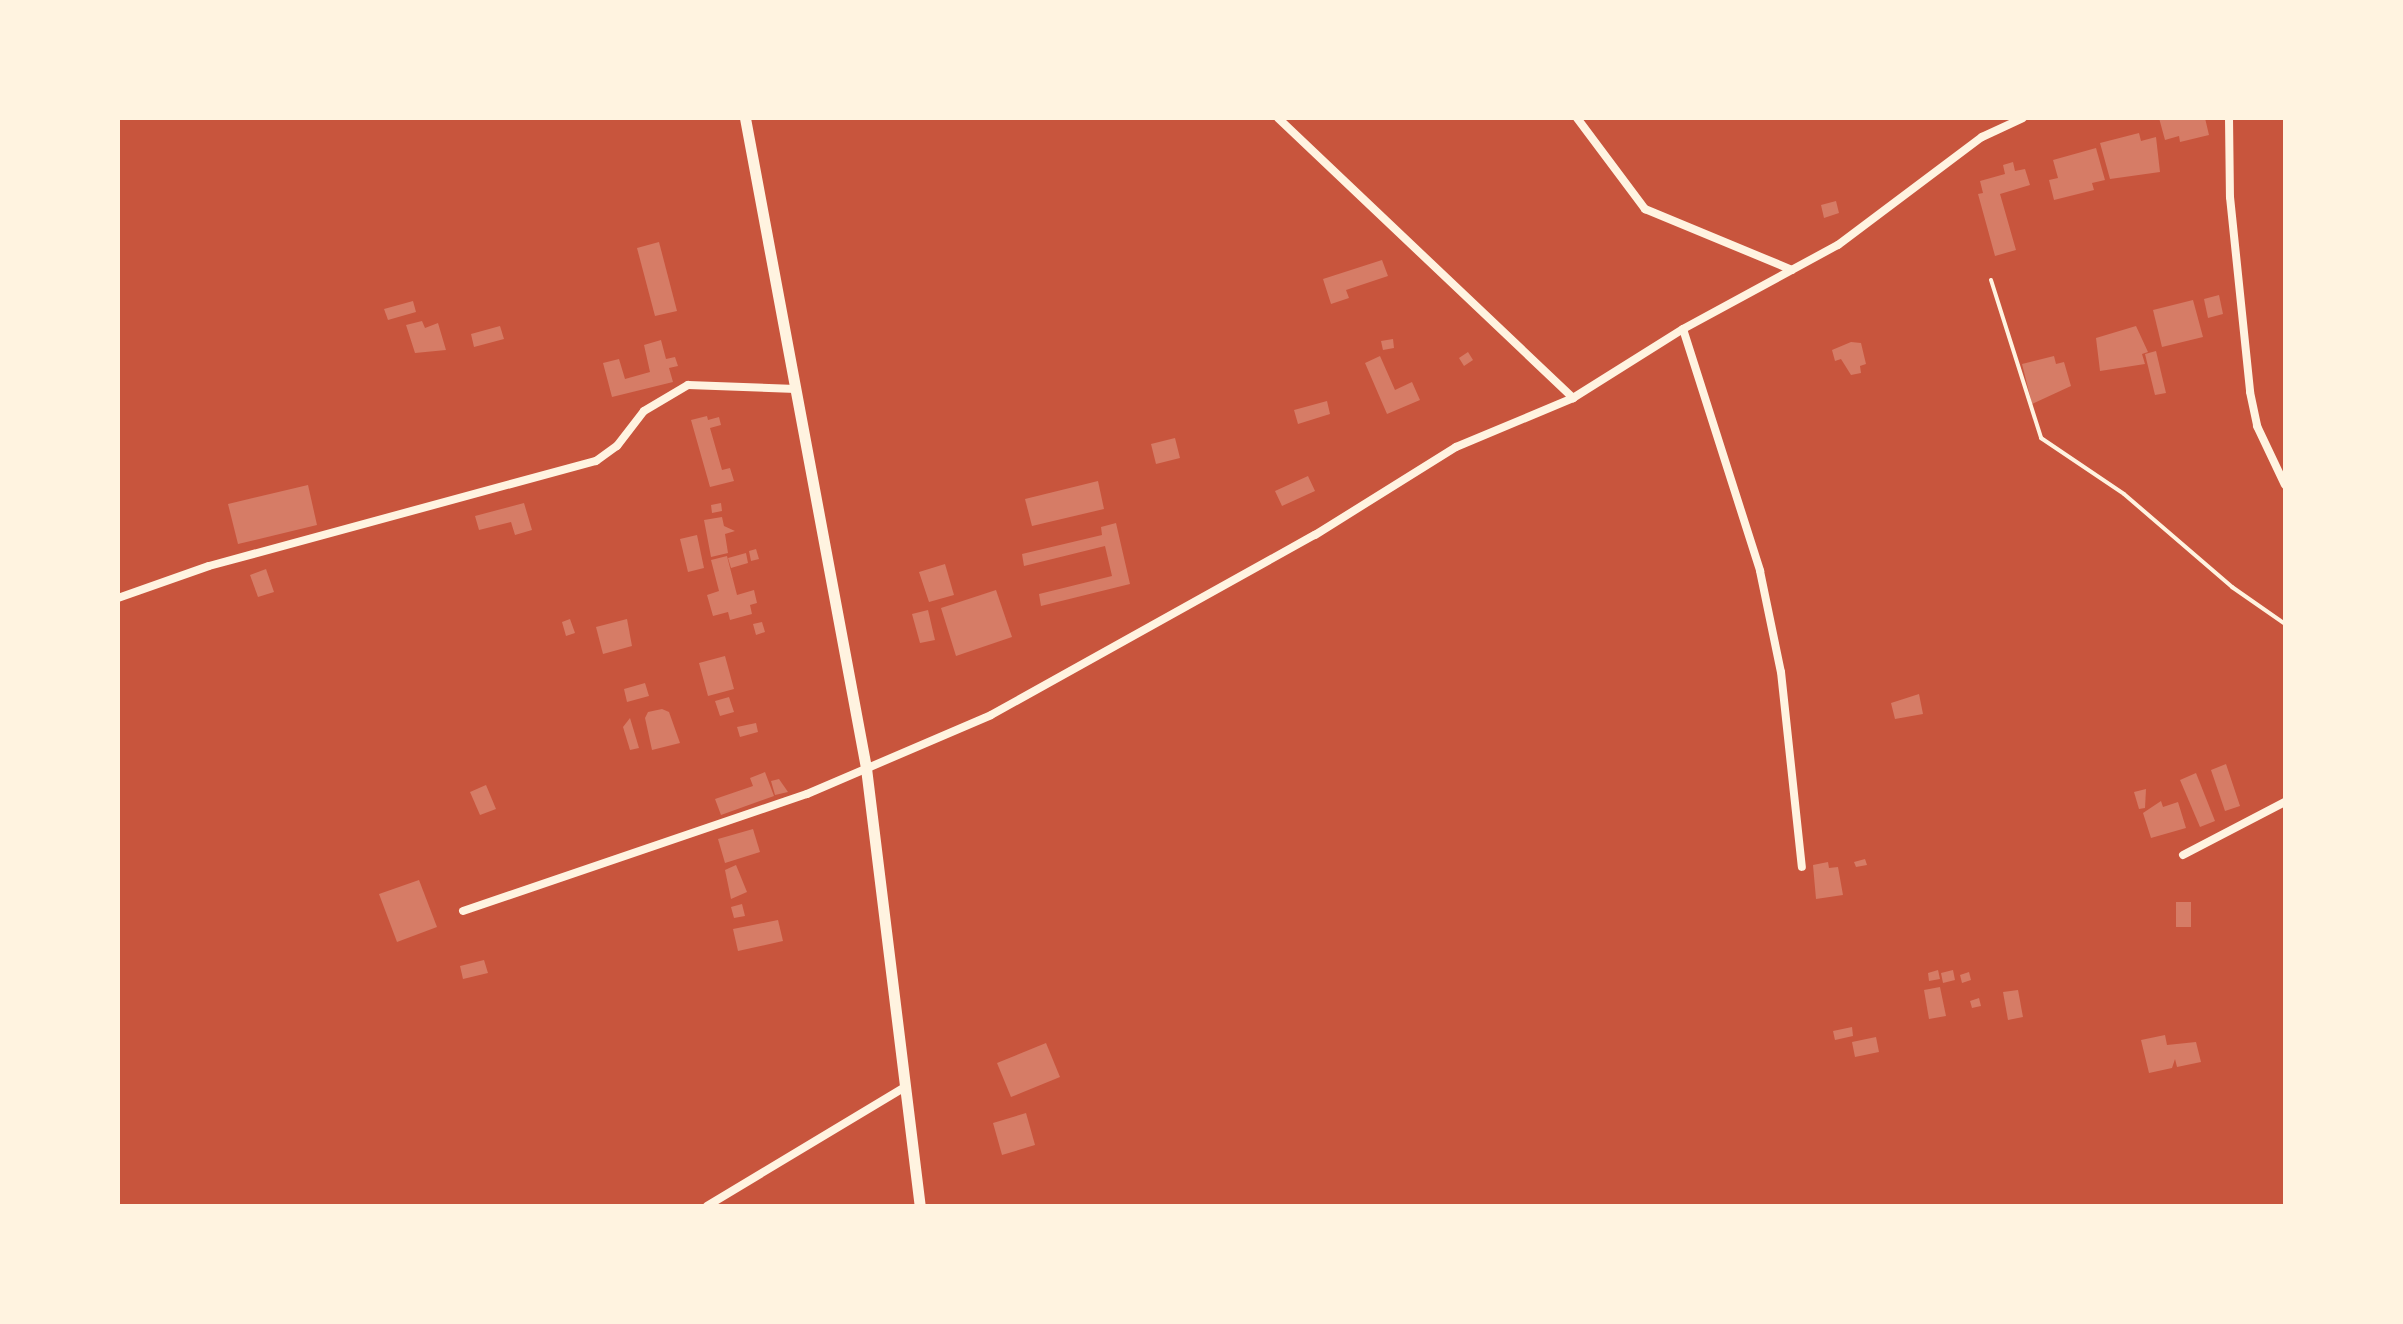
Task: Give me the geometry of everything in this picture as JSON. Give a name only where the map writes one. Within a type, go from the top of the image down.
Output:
[{"type":"street","points":[[745,118],[866,768],[920,1206]]},
{"type":"street","points":[[1278,118],[1573,398]]},
{"type":"street","points":[[1577,118],[1645,209],[1792,270]]},
{"type":"street","points":[[463,911],[706,830],[991,715],[1315,535],[1456,447],[1573,398],[1683,329],[1792,270],[1884,213],[1982,137],[2023,118]]},
{"type":"street","points":[[2229,118],[2230,197],[2250,392],[2257,426],[2285,485]]},
{"type":"street","points":[[1683,329],[1760,571],[1781,672],[1802,867]]},
{"type":"street","points":[[118,598],[209,566],[596,461],[617,446],[653,403],[694,383],[796,389]]},
{"type":"street","points":[[2183,855],[2285,802]]},
{"type":"street","points":[[707,1206],[905,1087]]},
{"type":"path","points":[[1991,280],[2041,438],[2124,494],[2232,587],[2285,624]]},
{"type":"building","points":[[2159,118],[2205,118],[2209,135],[2180,142],[2179,136],[2165,140]]},
{"type":"building","points":[[2139,133],[2141,141],[2156,137],[2160,172],[2110,179],[2100,143]]},
{"type":"building","points":[[2096,148],[2105,180],[2092,183],[2094,190],[2054,200],[2049,180],[2058,178],[2053,160]]},
{"type":"building","points":[[2013,162],[2015,171],[2025,169],[2030,185],[2000,194],[2016,250],[1995,256],[1978,194],[1983,193],[1980,181],[2005,174],[2003,165]]},
{"type":"building","points":[[1836,201],[1839,213],[1824,218],[1821,205]]},
{"type":"building","points":[[659,242],[677,311],[655,316],[637,248]]},
{"type":"building","points":[[1382,260],[1388,276],[1346,290],[1349,298],[1331,304],[1323,279]]},
{"type":"building","points":[[2219,295],[2223,314],[2208,318],[2204,299]]},
{"type":"building","points":[[2193,300],[2203,337],[2162,347],[2153,310]]},
{"type":"building","points":[[413,301],[416,312],[388,320],[384,309]]},
{"type":"building","points":[[422,321],[425,328],[438,323],[446,350],[415,353],[406,325]]},
{"type":"building","points":[[500,326],[504,339],[474,347],[471,334]]},
{"type":"building","points":[[2136,326],[2148,352],[2142,354],[2145,364],[2100,371],[2096,338]]},
{"type":"building","points":[[1393,339],[1394,348],[1383,350],[1381,341]]},
{"type":"building","points":[[661,340],[666,359],[675,357],[678,366],[669,368],[673,382],[612,397],[603,363],[619,359],[625,379],[650,372],[644,345]]},
{"type":"building","points":[[1851,342],[1861,343],[1866,364],[1860,366],[1861,373],[1851,375],[1841,359],[1835,361],[1832,350]]},
{"type":"building","points":[[2156,351],[2166,393],[2155,395],[2145,354]]},
{"type":"building","points":[[1468,352],[1473,360],[1464,366],[1459,358]]},
{"type":"building","points":[[1380,356],[1395,390],[1412,382],[1420,400],[1387,414],[1365,363]]},
{"type":"building","points":[[2054,356],[2056,364],[2064,362],[2071,386],[2032,404],[2022,364]]},
{"type":"building","points":[[1327,401],[1330,414],[1298,424],[1294,410]]},
{"type":"building","points":[[707,416],[708,420],[719,417],[721,425],[710,428],[722,470],[730,468],[734,481],[710,487],[691,420]]},
{"type":"building","points":[[1175,438],[1180,458],[1156,464],[1151,444]]},
{"type":"building","points":[[1308,476],[1315,491],[1282,506],[1275,491]]},
{"type":"building","points":[[1098,481],[1104,509],[1032,526],[1025,499]]},
{"type":"building","points":[[308,485],[317,525],[238,544],[228,504]]},
{"type":"building","points":[[524,503],[532,530],[515,535],[511,522],[479,530],[475,516]]},
{"type":"building","points":[[721,503],[722,511],[712,513],[711,505]]},
{"type":"building","points":[[722,517],[724,526],[735,531],[725,534],[728,553],[711,557],[704,520]]},
{"type":"building","points":[[1116,523],[1130,584],[1041,606],[1039,594],[1112,576],[1105,546],[1024,566],[1022,554],[1102,535],[1101,527]]},
{"type":"building","points":[[697,535],[704,568],[688,572],[680,539]]},
{"type":"building","points":[[756,549],[759,559],[751,561],[749,551]]},
{"type":"building","points":[[746,553],[748,563],[731,568],[728,558]]},
{"type":"building","points":[[727,556],[737,595],[754,590],[757,603],[750,605],[752,614],[730,620],[728,612],[713,616],[707,595],[719,591],[711,560]]},
{"type":"building","points":[[945,564],[954,595],[929,602],[919,572]]},
{"type":"building","points":[[266,569],[274,592],[258,597],[250,575]]},
{"type":"building","points":[[996,590],[1012,637],[956,656],[941,608]]},
{"type":"building","points":[[928,610],[935,640],[920,643],[912,614]]},
{"type":"building","points":[[570,619],[575,633],[566,636],[562,622]]},
{"type":"building","points":[[627,619],[632,646],[603,654],[596,627]]},
{"type":"building","points":[[762,622],[765,632],[756,635],[753,624]]},
{"type":"building","points":[[725,656],[734,689],[708,696],[699,663]]},
{"type":"building","points":[[645,683],[649,696],[627,702],[624,689]]},
{"type":"building","points":[[1919,694],[1923,714],[1895,719],[1891,703]]},
{"type":"building","points":[[729,697],[734,712],[720,716],[715,701]]},
{"type":"building","points":[[662,709],[669,712],[680,743],[652,750],[645,718],[648,712]]},
{"type":"building","points":[[630,718],[639,748],[630,750],[623,727]]},
{"type":"building","points":[[756,723],[758,732],[740,737],[737,727]]},
{"type":"building","points":[[2226,764],[2240,806],[2225,811],[2211,770]]},
{"type":"building","points":[[765,772],[774,796],[721,815],[715,799],[753,786],[750,778]]},
{"type":"building","points":[[2196,773],[2215,821],[2200,827],[2180,780]]},
{"type":"building","points":[[779,779],[788,792],[775,795],[771,781]]},
{"type":"building","points":[[486,785],[496,809],[480,815],[470,792]]},
{"type":"building","points":[[2146,789],[2145,808],[2139,809],[2134,792]]},
{"type":"building","points":[[2161,801],[2163,807],[2178,802],[2186,828],[2151,838],[2143,813]]},
{"type":"building","points":[[753,829],[760,852],[725,863],[718,839]]},
{"type":"building","points":[[1865,859],[1867,865],[1856,867],[1854,862]]},
{"type":"building","points":[[1828,862],[1829,868],[1838,867],[1843,895],[1816,899],[1813,865]]},
{"type":"building","points":[[736,865],[747,892],[731,899],[725,870]]},
{"type":"building","points":[[419,880],[437,927],[397,942],[379,894]]},
{"type":"building","points":[[2176,902],[2191,902],[2191,927],[2176,927]]},
{"type":"building","points":[[742,904],[745,916],[734,918],[731,907]]},
{"type":"building","points":[[778,920],[783,941],[738,951],[733,929]]},
{"type":"building","points":[[484,960],[488,973],[463,979],[460,966]]},
{"type":"building","points":[[1938,970],[1940,979],[1929,981],[1928,973]]},
{"type":"building","points":[[1953,970],[1955,980],[1943,983],[1941,973]]},
{"type":"building","points":[[1969,972],[1971,980],[1962,983],[1960,975]]},
{"type":"building","points":[[1940,987],[1946,1016],[1929,1019],[1924,990]]},
{"type":"building","points":[[2018,990],[2023,1017],[2008,1020],[2003,992]]},
{"type":"building","points":[[1979,998],[1981,1006],[1972,1008],[1970,1001]]},
{"type":"building","points":[[1852,1027],[1853,1036],[1835,1040],[1833,1031]]},
{"type":"building","points":[[2165,1035],[2167,1045],[2196,1042],[2201,1062],[2177,1067],[2175,1059],[2172,1068],[2149,1073],[2141,1040]]},
{"type":"building","points":[[1876,1037],[1879,1052],[1855,1057],[1852,1042]]},
{"type":"building","points":[[1046,1043],[1060,1077],[1011,1097],[997,1063]]},
{"type":"building","points":[[1026,1113],[1035,1145],[1002,1155],[993,1123]]}]
